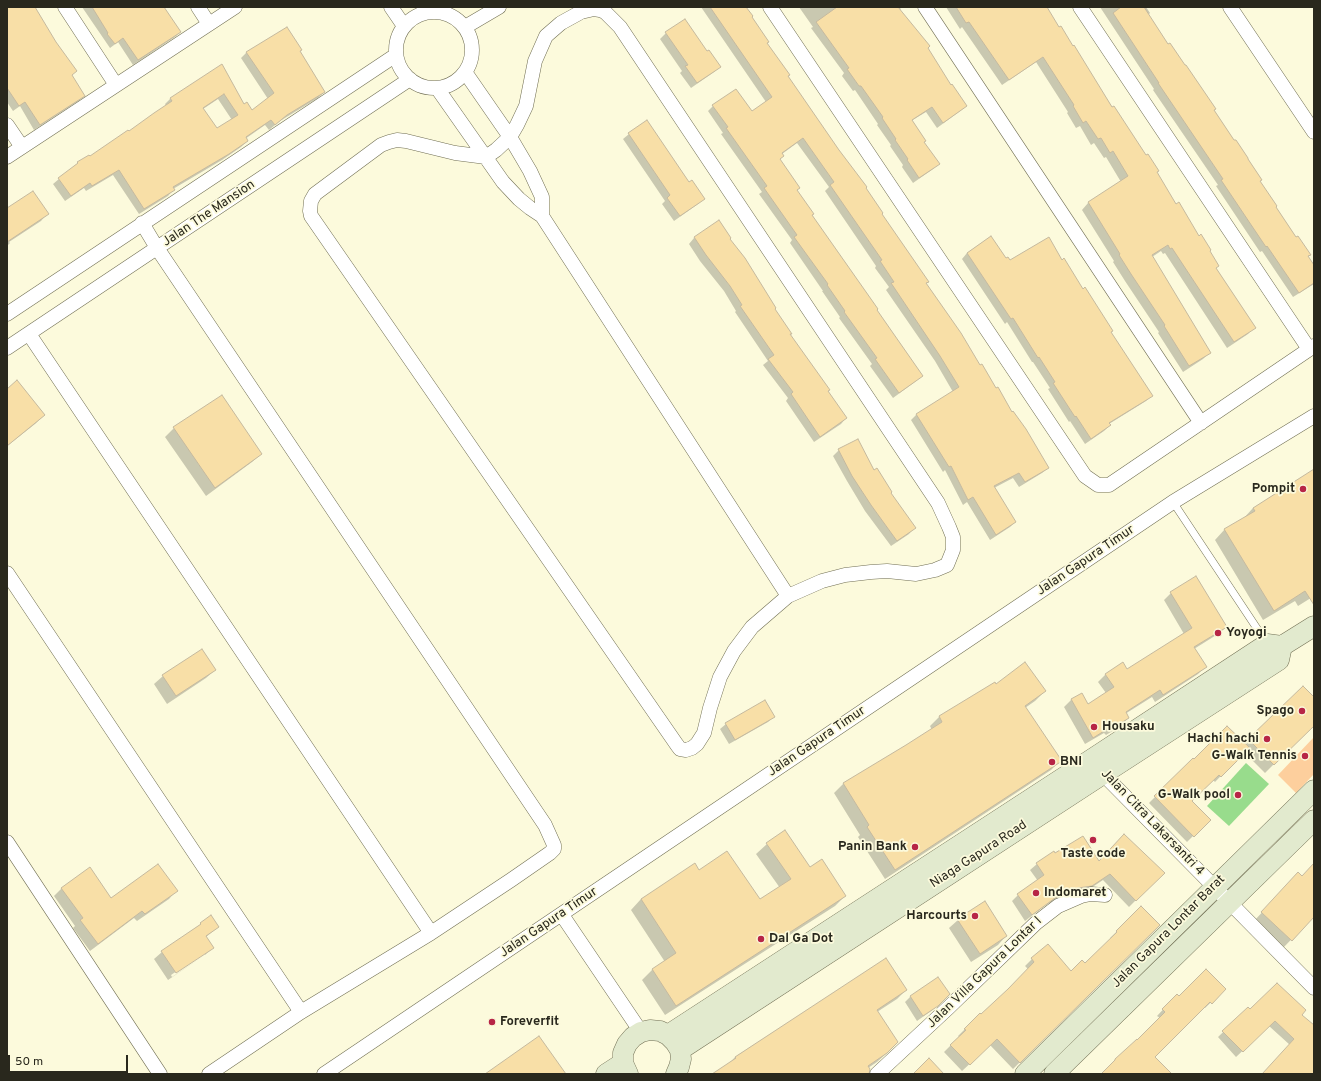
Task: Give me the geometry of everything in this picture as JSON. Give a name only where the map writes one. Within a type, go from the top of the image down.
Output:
[{"type":"street","points":[[65,7],[116,85]]},
{"type":"street","points":[[198,7],[209,24]]},
{"type":"street","points":[[7,157],[235,7]]},
{"type":"street","points":[[391,7],[404,26]]},
{"type":"street","points":[[465,27],[499,7]]},
{"type":"street","points":[[770,7],[1085,476],[1098,485],[1109,486],[1311,347],[1080,7]]},
{"type":"street","points":[[925,7],[1200,423]]},
{"type":"street","points":[[1230,7],[1314,132]]},
{"type":"street","points":[[594,8],[605,12],[620,27],[938,503],[950,526],[953,537],[953,550],[947,564],[935,570],[916,574],[887,571],[845,575],[822,581],[788,596],[752,627],[734,651],[720,677],[702,738],[692,748],[686,750],[676,745],[311,216],[311,202],[315,194],[381,145],[397,140],[406,141],[455,153],[486,157],[510,137],[526,106],[535,61],[546,36],[561,23],[581,12],[594,8]]},
{"type":"street","points":[[426,10],[448,14],[458,20],[465,27],[471,38],[471,62],[465,72],[448,86],[437,88],[427,87],[410,79],[401,68],[396,55],[398,40],[404,26],[426,10]]},
{"type":"street","points":[[7,314],[396,55]]},
{"type":"street","points":[[465,72],[510,137],[530,171],[542,197],[542,216]]},
{"type":"street","name":"Jalan The Mansion","points":[[7,348],[410,79]]},
{"type":"street","points":[[437,88],[503,182],[515,195],[542,216],[788,596]]},
{"type":"street","points":[[7,125],[22,147]]},
{"type":"street","points":[[142,224],[532,805],[551,837],[554,845],[554,849],[550,853],[430,933],[301,1012],[209,1074]]},
{"type":"street","points":[[29,334],[430,933]]},
{"type":"street","name":"Jalan Gapura Timur","points":[[324,1074],[1174,502],[1314,416]]},
{"type":"street","points":[[7,573],[301,1012]]},
{"type":"street","name":"Niaga Gapura Road","points":[[674,1043],[1314,626]]},
{"type":"street","name":"Jalan Citra Lakarsantri 4","points":[[1097,767],[1314,988]]},
{"type":"street","name":"Jalan Gapura Lontar Barat","points":[[1025,1074],[1314,790]]},
{"type":"street","name":"Jalan Gapura Lontar Barat","points":[[1054,1074],[1314,820]]},
{"type":"street","points":[[7,842],[160,1074]]},
{"type":"street","name":"Jalan Villa Gapura Lontar I","points":[[877,1074],[932,1024],[1036,923],[1058,906],[1074,898],[1091,894],[1105,895]]},
{"type":"street","points":[[562,915],[641,1032]]},
{"type":"street","points":[[606,1074],[625,1068],[624,1053],[626,1044],[641,1032],[650,1030],[660,1031],[674,1043],[681,1059],[680,1067],[676,1074]]},
{"type":"lane","points":[[1174,502],[1276,650]]},
{"type":"shaded area","name":"G-Walk Tennis","points":[[1314,737],[1314,774],[1296,793],[1278,775]]},
{"type":"shaded area","name":"G-Walk pool","points":[[1246,763],[1269,784],[1229,826],[1207,806]]},
{"type":"building","points":[[7,7],[35,7],[56,42],[77,71],[72,75],[85,96],[40,125],[25,102],[19,106],[7,88]]},
{"type":"building","points":[[92,7],[164,7],[181,32],[138,60],[123,38],[115,44],[107,34],[108,33]]},
{"type":"building","points":[[710,7],[746,7],[753,16],[752,17],[769,42],[767,43],[790,75],[788,76],[839,150],[867,187],[866,188],[883,213],[882,214],[929,282],[926,283],[961,333],[980,365],[982,364],[996,388],[998,387],[1012,412],[1013,411],[1026,429],[1049,468],[1025,482],[1019,473],[994,486],[1016,522],[996,535],[973,497],[968,500],[951,466],[949,467],[916,414],[959,387],[891,283],[894,282],[880,261],[882,260],[830,185],[834,182],[803,138],[782,153],[784,156],[780,159],[800,188],[797,190],[814,214],[812,215],[923,376],[899,393],[875,359],[877,358],[844,312],[845,311],[827,285],[828,284],[794,237],[797,235],[764,188],[767,186],[726,128],[728,127],[712,105],[736,89],[752,111],[772,97]]},
{"type":"building","points":[[837,7],[898,7],[930,46],[928,48],[951,85],[952,84],[967,106],[943,123],[932,107],[912,120],[926,141],[924,142],[940,164],[919,178],[882,118],[883,117],[847,69],[849,68],[816,22]]},
{"type":"building","points":[[956,7],[1047,7],[1059,27],[1061,26],[1073,46],[1074,45],[1112,107],[1114,106],[1146,155],[1148,154],[1159,171],[1157,172],[1176,204],[1179,202],[1199,236],[1201,234],[1219,266],[1216,268],[1256,328],[1234,342],[1172,248],[1170,249],[1168,245],[1152,255],[1211,353],[1189,366],[1164,326],[1165,325],[1119,255],[1120,254],[1088,202],[1128,176],[1113,151],[1110,153],[1101,138],[1098,139],[1086,121],[1083,123],[1073,106],[1074,105],[1043,57],[1009,80],[969,22],[966,23]]},
{"type":"building","points":[[1121,7],[1144,7],[1168,44],[1170,43],[1216,109],[1214,110],[1248,158],[1262,180],[1260,181],[1277,206],[1276,207],[1296,237],[1298,236],[1311,255],[1308,256],[1314,265],[1314,283],[1299,293],[1221,180],[1223,179],[1113,13]]},
{"type":"building","points":[[685,19],[707,51],[709,50],[721,67],[697,83],[685,66],[688,65],[665,32]]},
{"type":"building","points":[[287,27],[302,50],[300,51],[325,92],[287,115],[275,125],[271,120],[246,137],[248,141],[173,187],[175,190],[144,209],[119,170],[92,186],[90,183],[71,196],[58,178],[78,163],[77,162],[89,155],[90,156],[128,130],[129,131],[172,101],[170,98],[222,64],[244,104],[247,102],[252,110],[274,93],[246,52]],"holes":[[[224,94],[238,115],[217,128],[203,108]]]},
{"type":"building","points":[[647,120],[689,182],[692,180],[705,199],[680,216],[667,198],[670,195],[628,133]]},
{"type":"building","points":[[33,191],[49,214],[7,242],[7,208]]},
{"type":"building","points":[[719,220],[731,238],[730,239],[745,258],[776,308],[775,309],[792,334],[790,334],[830,390],[828,391],[847,418],[820,437],[791,394],[793,392],[768,359],[774,355],[740,306],[742,305],[730,286],[694,237]]},
{"type":"building","points":[[991,236],[1006,258],[1008,257],[1010,260],[1049,237],[1062,260],[1064,258],[1083,289],[1085,287],[1113,331],[1111,332],[1153,396],[1109,423],[1111,425],[1091,439],[1053,383],[1055,382],[1013,318],[1011,319],[967,253]]},
{"type":"building","points":[[17,380],[45,415],[7,446],[7,389]]},
{"type":"building","points":[[222,395],[262,454],[215,488],[173,427]]},
{"type":"building","points":[[858,439],[874,470],[877,468],[892,492],[891,493],[916,528],[897,541],[852,476],[838,449]]},
{"type":"building","points":[[1314,469],[1314,605],[1305,591],[1274,611],[1224,529],[1255,511],[1253,508]]},
{"type":"building","points":[[1196,576],[1227,627],[1194,647],[1207,667],[1163,695],[1160,690],[1126,712],[1129,718],[1113,728],[1112,726],[1093,738],[1071,699],[1082,693],[1088,704],[1114,687],[1105,674],[1123,662],[1127,669],[1192,628],[1170,592]]},
{"type":"building","points":[[202,649],[216,670],[176,696],[162,675]]},
{"type":"building","points":[[1025,662],[1046,691],[1025,706],[1062,761],[895,870],[867,827],[869,825],[843,783],[942,722],[939,716],[995,682],[996,684]]},
{"type":"building","points":[[1303,686],[1314,697],[1314,726],[1274,765],[1248,739]]},
{"type":"building","points":[[765,700],[775,717],[735,740],[725,723]]},
{"type":"building","points":[[1227,726],[1250,748],[1221,777],[1219,775],[1192,801],[1211,820],[1194,837],[1154,796]]},
{"type":"building","points":[[785,830],[810,867],[822,859],[846,896],[676,1006],[652,969],[676,953],[641,899],[695,863],[699,870],[727,851],[760,899],[791,879],[766,843]]},
{"type":"building","points":[[1124,834],[1165,873],[1136,901],[1110,874],[1092,886],[1078,888],[1055,898],[1032,915],[1017,894],[1044,875],[1036,863],[1054,851],[1055,853],[1083,836],[1099,861]]},
{"type":"building","points":[[1314,863],[1314,917],[1292,941],[1261,912],[1298,872],[1302,876]]},
{"type":"building","points":[[158,864],[178,891],[145,914],[142,911],[98,944],[80,920],[83,918],[61,888],[90,867],[111,898]]},
{"type":"building","points":[[985,901],[1007,936],[980,954],[957,919]]},
{"type":"building","points":[[1141,906],[1160,925],[1020,1063],[997,1039],[970,1065],[950,1045],[966,1030],[964,1029],[980,1013],[981,1014],[1008,989],[1034,962],[1031,958],[1048,944],[1071,971],[1082,960],[1085,963]]},
{"type":"building","points":[[211,915],[219,927],[206,936],[214,948],[176,973],[161,951],[201,924],[200,923]]},
{"type":"building","points":[[886,958],[907,990],[877,1010],[898,1042],[887,1053],[868,1066],[870,1069],[869,1074],[712,1074],[736,1058],[735,1057]]},
{"type":"building","points":[[1206,969],[1226,989],[1212,1004],[1210,1002],[1155,1057],[1172,1074],[1101,1074],[1165,1012],[1162,1009],[1177,994],[1179,996]]},
{"type":"building","points":[[938,977],[950,994],[938,1006],[923,1016],[910,996]]},
{"type":"building","points":[[1277,983],[1306,1010],[1302,1015],[1314,1025],[1314,1074],[1262,1074],[1294,1039],[1275,1021],[1243,1052],[1222,1031],[1248,1007],[1250,1009]]},
{"type":"building","points":[[539,1036],[566,1074],[485,1074]]},
{"type":"building","points":[[929,1058],[944,1074],[913,1074]]},
{"type":"place","name":"Pompit","points":[[1303,489]]},
{"type":"place","name":"Yoyogi","points":[[1218,633]]},
{"type":"place","name":"Spago","points":[[1302,711]]},
{"type":"place","name":"Housaku","points":[[1094,727]]},
{"type":"place","name":"Hachi hachi","points":[[1267,739]]},
{"type":"place","name":"G-Walk Tennis","points":[[1305,756]]},
{"type":"place","name":"BNI","points":[[1052,762]]},
{"type":"place","name":"G-Walk pool","points":[[1238,795]]},
{"type":"place","name":"Taste code","points":[[1093,840]]},
{"type":"place","name":"Panin Bank","points":[[915,847]]},
{"type":"place","name":"Indomaret","points":[[1036,893]]},
{"type":"place","name":"Harcourts","points":[[975,916]]},
{"type":"place","name":"Dal Ga Dot","points":[[761,939]]},
{"type":"place","name":"Foreverfit","points":[[492,1022]]}]
